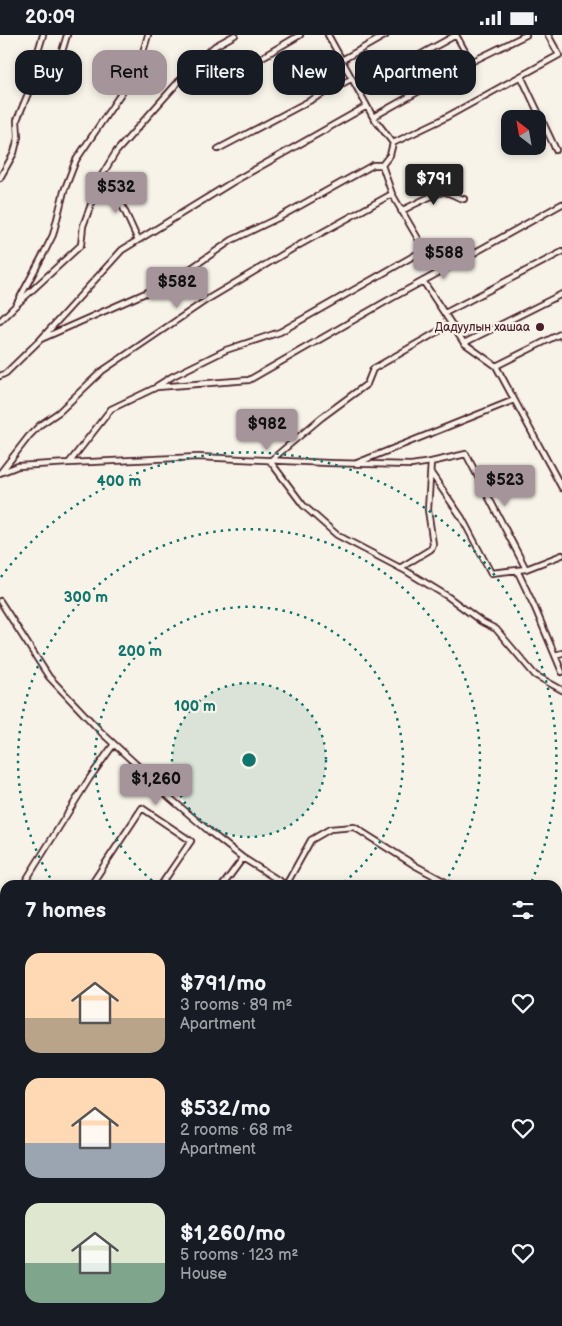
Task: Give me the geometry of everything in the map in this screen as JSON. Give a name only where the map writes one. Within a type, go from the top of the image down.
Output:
[{"type":"street","points":[[39,50],[44,35]]},
{"type":"street","points":[[62,50],[67,35]]},
{"type":"street","points":[[16,305],[52,235],[64,191],[76,161],[122,92],[141,59],[148,35]]},
{"type":"street","points":[[0,321],[81,245],[83,226],[102,175],[116,152],[188,71],[215,46],[235,35]]},
{"type":"street","points":[[263,57],[300,35]]},
{"type":"street","points":[[328,35],[336,50]]},
{"type":"street","points":[[345,58],[386,35]]},
{"type":"street","points":[[429,50],[456,35],[464,50]]},
{"type":"street","points":[[476,60],[526,35]]},
{"type":"street","points":[[393,143],[441,120],[560,55],[548,35]]},
{"type":"street","points":[[345,66],[355,85]]},
{"type":"street","points":[[521,76],[556,149]]},
{"type":"street","points":[[218,149],[351,79]]},
{"type":"street","points":[[0,178],[14,153],[18,137],[18,120],[28,95]]},
{"type":"street","points":[[361,95],[393,143]]},
{"type":"street","points":[[374,117],[413,95]]},
{"type":"street","points":[[0,376],[6,373],[41,339],[122,251],[231,183],[367,106]]},
{"type":"street","points":[[382,165],[390,155],[393,143]]},
{"type":"street","points":[[41,339],[150,291],[190,269],[232,240],[278,218],[373,165],[382,165]]},
{"type":"street","points":[[382,165],[392,194],[438,273]]},
{"type":"street","points":[[101,181],[115,190],[138,240]]},
{"type":"street","points":[[401,211],[442,191],[464,199]]},
{"type":"street","points":[[0,473],[40,425],[59,412],[102,371],[208,299],[292,249],[392,194]]},
{"type":"street","points":[[156,387],[249,381],[392,298],[562,204]]},
{"type":"street","points":[[69,463],[111,409],[226,350],[280,332],[424,249]]},
{"type":"street","points":[[445,313],[562,252]]},
{"type":"street","points":[[423,281],[464,343],[496,366],[562,488]]},
{"type":"street","points":[[464,343],[562,294]]},
{"type":"street","points":[[270,461],[321,418],[367,384],[373,369],[451,324]]},
{"type":"street","points":[[496,366],[560,334],[562,337]]},
{"type":"street","points":[[356,463],[514,400]]},
{"type":"street","points":[[0,473],[18,467],[198,457],[411,465],[466,454],[526,569]]},
{"type":"street","points":[[270,461],[303,505],[337,535],[400,568],[447,596],[482,622],[496,629],[535,675],[562,690]]},
{"type":"street","points":[[400,568],[430,549],[433,544],[428,510],[431,462]]},
{"type":"street","points":[[431,473],[462,518],[491,573],[526,569],[562,555]]},
{"type":"street","points":[[517,570],[562,672]]},
{"type":"street","points":[[0,601],[49,677],[114,744],[170,798],[243,858],[278,880]]},
{"type":"street","points":[[555,655],[562,653]]},
{"type":"street","points":[[25,880],[84,787],[114,744]]},
{"type":"street","points":[[94,880],[142,808],[191,841],[164,880]]},
{"type":"street","points":[[289,880],[310,840],[330,829],[354,827],[416,866],[443,880]]},
{"type":"street","points":[[227,880],[243,858]]},
{"type":"place","name":"Дадуулын хашаа","points":[[540,327]]}]
